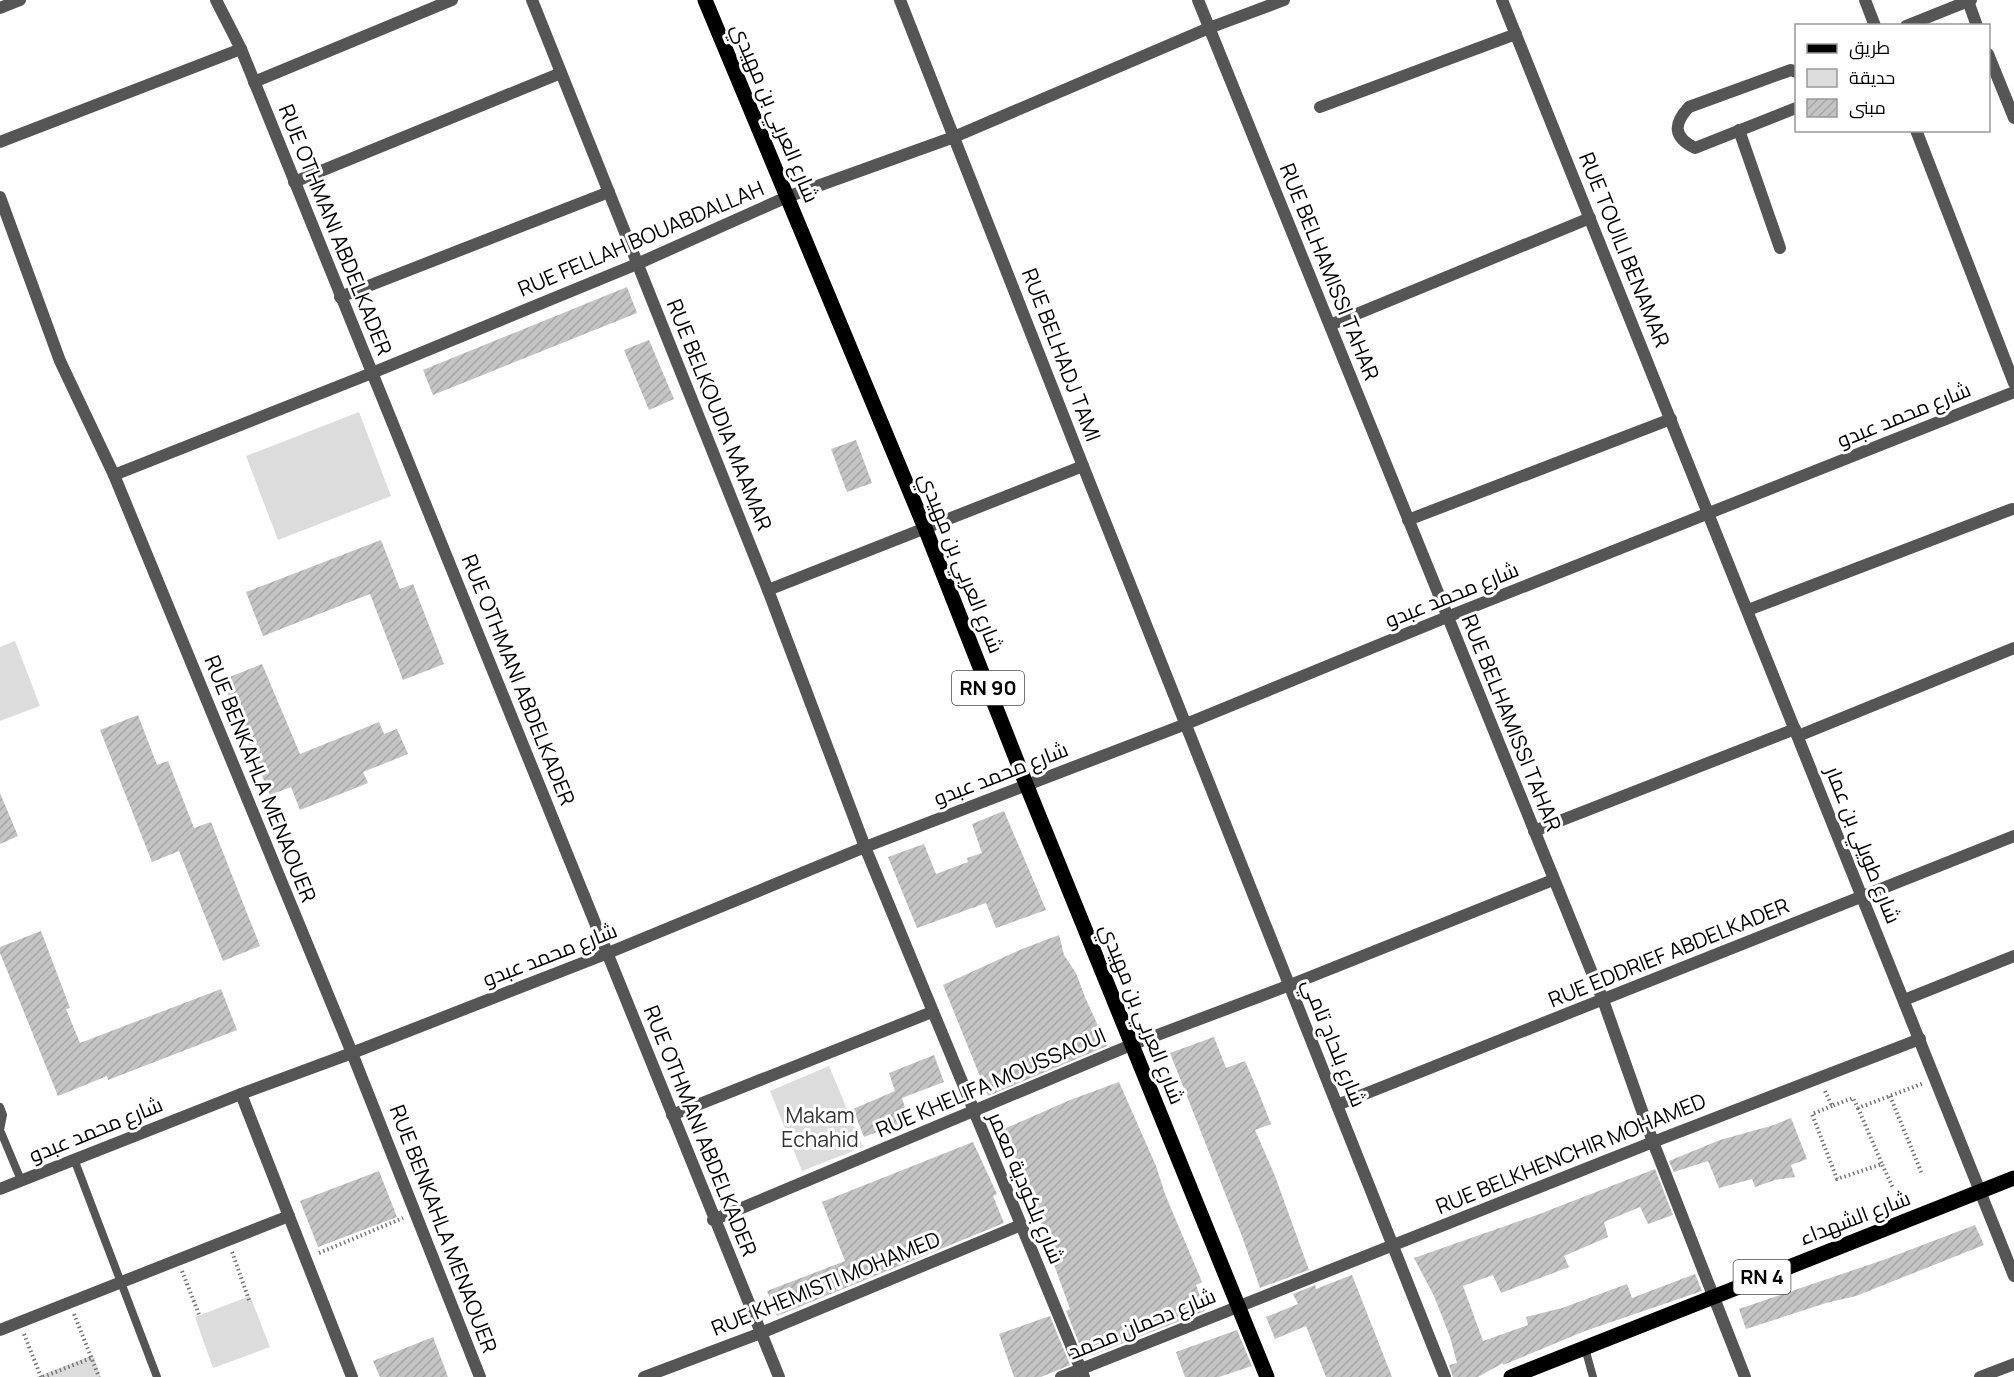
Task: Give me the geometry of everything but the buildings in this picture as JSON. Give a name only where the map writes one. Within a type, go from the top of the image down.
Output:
[{"type":"main road","name":"شارع العربي بن مهيدي","points":[[705,0],[925,528],[1131,1045],[1267,1377]]},
{"type":"main road","name":"شارع الشهداء","points":[[1511,1377],[2013,1181]]},
{"type":"street","points":[[0,8],[20,0]]},
{"type":"street","name":"RUE OTHMANI ABDELKADER","points":[[216,0],[241,49],[608,953],[713,1220],[779,1377]]},
{"type":"street","points":[[254,82],[452,0]]},
{"type":"street","name":"RUE BELKOUDIA MAAMAR","points":[[532,0],[768,590],[865,847]]},
{"type":"street","name":"RUE BELHADJ TAMI","points":[[900,0],[1186,724]]},
{"type":"street","name":"RUE BELHAMISSI TAHAR","points":[[1198,0],[1603,1000],[1653,1142],[1745,1377]]},
{"type":"street","name":"RUE FELLAH BOUABDALLAH","points":[[114,475],[372,373],[637,264],[787,197],[954,137],[1209,28],[1284,0]]},
{"type":"street","name":"RUE TOUILI BENAMAR","points":[[1502,0],[1710,514]]},
{"type":"street","points":[[1865,0],[1874,24]]},
{"type":"street","points":[[1911,24],[1970,1],[1976,24]]},
{"type":"street","points":[[1320,107],[1516,34]]},
{"type":"street","points":[[0,142],[241,49]]},
{"type":"street","points":[[1990,57],[2014,118]]},
{"type":"street","points":[[1795,71],[1791,70],[1689,107],[1679,118],[1677,131],[1683,142],[1695,148],[1795,109]]},
{"type":"street","points":[[294,182],[561,74]]},
{"type":"street","points":[[1739,130],[1779,248]]},
{"type":"street","points":[[1917,132],[2014,383]]},
{"type":"street","points":[[340,297],[609,192]]},
{"type":"street","name":"RUE BENKAHLA MENAOUER","points":[[0,197],[5,225],[60,361],[114,475],[352,1053],[480,1377]]},
{"type":"street","points":[[1330,326],[1590,218]]},
{"type":"street","name":"شارع محمد عبدو","points":[[0,1189],[608,953],[865,847],[1186,724],[1447,617],[2014,392]]},
{"type":"street","points":[[1408,520],[1671,419]]},
{"type":"street","points":[[768,590],[1083,466]]},
{"type":"street","points":[[1748,610],[2012,509]]},
{"type":"street","name":"شارع طويلي بن عمار","points":[[1710,514],[2014,1276]]},
{"type":"street","points":[[1534,831],[2014,648]]},
{"type":"street","name":"شارع بلحاج تامي","points":[[1186,724],[1445,1377]]},
{"type":"street","name":"RUE EDDRIEF ABDELKADER","points":[[1338,1105],[2014,836]]},
{"type":"street","name":"شارع بلكودية معمر","points":[[865,847],[1083,1373]]},
{"type":"street","name":"RUE KHELIFA MOUSSAOUI","points":[[713,1220],[974,1113],[1131,1045],[1290,986],[1554,879]]},
{"type":"street","points":[[1904,1000],[2014,956]]},
{"type":"street","points":[[672,1115],[932,1012]]},
{"type":"street","name":"RUE BELKHENCHIR MOHAMED","points":[[1238,1306],[1920,1039]]},
{"type":"street","points":[[241,1094],[352,1377]]},
{"type":"street","points":[[0,1330],[289,1216]]},
{"type":"street","name":"RUE KHEMISTI MOHAMED","points":[[644,1377],[761,1333],[1022,1225]]},
{"type":"street","name":"شارع دحمان محمد","points":[[1061,1377],[1083,1373],[1238,1306]]},
{"type":"street","points":[[1980,1377],[2014,1364]]},
{"type":"lane","points":[[0,1107],[3,1115],[0,1130],[21,1180]]},
{"type":"lane","points":[[74,1160],[157,1377]]},
{"type":"lane","points":[[1585,1348],[1593,1377]]},
{"type":"path","points":[[1820,1078],[1832,1106]]},
{"type":"path","points":[[1858,1108],[1935,1078]]},
{"type":"path","points":[[1890,1096],[1922,1174]]},
{"type":"path","points":[[1882,1164],[1837,1179],[1812,1114],[1853,1098],[1893,1188]]},
{"type":"path","points":[[306,1258],[415,1213]]},
{"type":"path","points":[[228,1240],[249,1300]]},
{"type":"path","points":[[178,1259],[200,1317]]},
{"type":"path","points":[[70,1302],[99,1377]]},
{"type":"path","points":[[20,1322],[42,1377],[92,1358]]},
{"type":"green space","points":[[359,412],[391,496],[278,540],[246,456]]},
{"type":"green space","points":[[15,641],[40,706],[0,721],[0,647]]},
{"type":"green space","name":"Makam Echahid","points":[[829,1066],[863,1147],[802,1171],[770,1091]]},
{"type":"green space","points":[[250,1296],[270,1347],[213,1368],[195,1317]]},
{"type":"green space","points":[[93,1355],[101,1377],[36,1377]]}]
